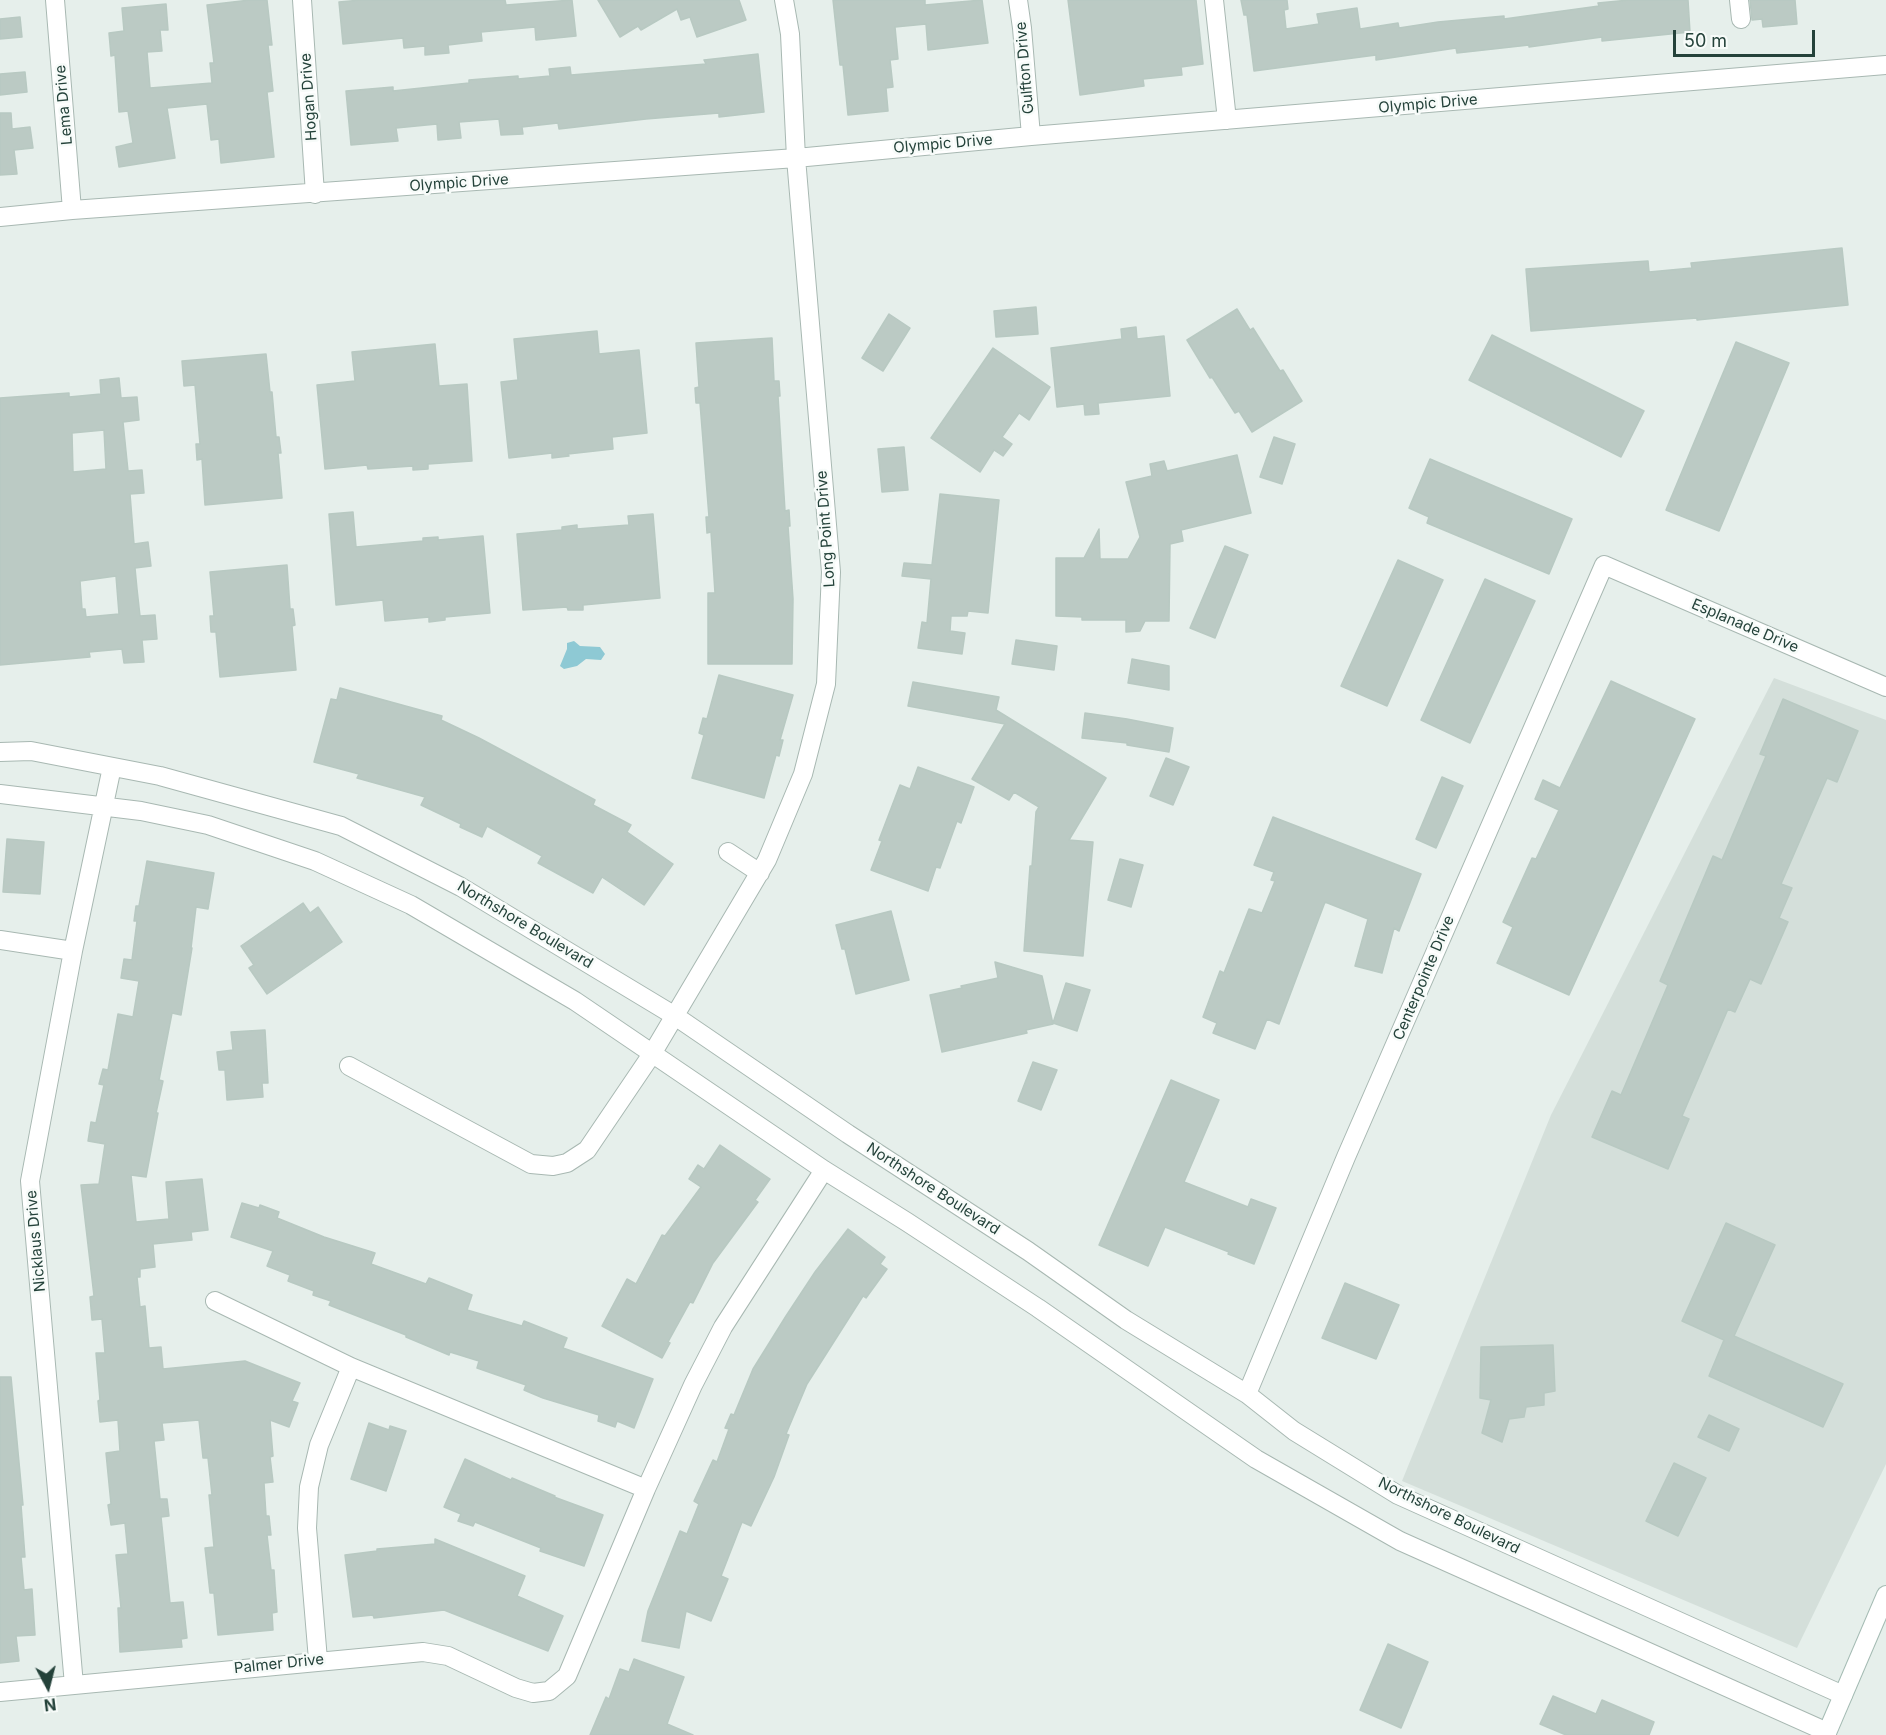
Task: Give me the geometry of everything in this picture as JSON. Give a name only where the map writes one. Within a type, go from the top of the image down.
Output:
[{"type":"street","name":"Lema Drive","points":[[55,0],[72,210]]},
{"type":"street","name":"Hogan Drive","points":[[302,0],[315,194]]},
{"type":"street","name":"Long Point Drive","points":[[349,1066],[531,1164],[553,1167],[567,1163],[586,1150],[652,1054],[760,873],[803,774],[826,684],[831,572],[796,158],[790,34],[784,0]]},
{"type":"street","name":"Gulfton Drive","points":[[1018,0],[1023,28],[1031,136]]},
{"type":"street","points":[[1214,0],[1227,120]]},
{"type":"street","points":[[1739,0],[1741,19]]},
{"type":"street","name":"Olympic Drive","points":[[0,217],[796,158],[1031,136],[1886,65]]},
{"type":"street","name":"Esplanade Drive","points":[[1604,565],[1886,687]]},
{"type":"street","name":"Centerpointe Drive","points":[[1247,1394],[1341,1169],[1604,565]]},
{"type":"street","name":"Northshore Boulevard","points":[[0,752],[31,751],[160,776],[341,826],[461,887],[675,1016],[848,1134],[1028,1251],[1126,1320],[1247,1394],[1294,1431],[1398,1495],[1843,1695]]},
{"type":"street","name":"Nicklaus Drive","points":[[74,1685],[30,1181],[73,951],[112,767]]},
{"type":"street","points":[[0,794],[141,812],[208,825],[315,861],[420,910],[575,1001],[825,1170],[907,1221],[1028,1302],[1256,1459],[1400,1541],[1827,1734],[1886,1595]]},
{"type":"street","points":[[728,852],[760,873]]},
{"type":"street","points":[[0,940],[73,951]]},
{"type":"street","points":[[215,1301],[351,1367],[646,1489],[693,1385],[723,1327],[825,1170]]},
{"type":"street","points":[[318,1660],[307,1528],[309,1487],[319,1445],[351,1367]]},
{"type":"street","name":"Palmer Drive","points":[[0,1692],[318,1660],[423,1652],[448,1656],[516,1688],[533,1693],[549,1691],[567,1676],[646,1489]]},
{"type":"shaded area","points":[[1774,678],[1886,720],[1886,1464],[1797,1648],[1402,1481],[1551,1115]]},
{"type":"water","points":[[574,641],[580,646],[600,647],[605,654],[601,660],[586,659],[577,666],[564,669],[560,666],[567,643]]},
{"type":"building","points":[[267,0],[272,45],[268,45],[273,91],[267,92],[274,157],[221,163],[219,139],[211,140],[207,104],[167,108],[175,158],[119,167],[116,147],[133,143],[128,111],[119,112],[115,55],[111,56],[109,33],[124,31],[122,8],[166,4],[168,30],[160,30],[162,51],[147,52],[150,88],[212,83],[210,63],[214,63],[207,5]]},
{"type":"building","points":[[505,0],[506,5],[572,0],[576,36],[536,40],[535,27],[481,32],[482,41],[448,45],[449,53],[425,55],[425,46],[404,48],[403,38],[343,44],[339,2]]},
{"type":"building","points":[[598,0],[739,0],[746,20],[697,37],[690,17],[681,20],[677,9],[641,30],[638,26],[620,37]]},
{"type":"building","points":[[833,0],[925,0],[925,5],[982,0],[988,43],[928,50],[926,24],[895,27],[898,59],[890,60],[893,87],[886,88],[888,111],[848,115]]},
{"type":"building","points":[[1068,0],[1196,0],[1203,64],[1181,67],[1182,75],[1143,79],[1144,86],[1080,95]]},
{"type":"building","points":[[1241,0],[1287,0],[1288,9],[1284,10],[1286,29],[1319,24],[1317,14],[1357,8],[1360,29],[1398,23],[1399,28],[1504,16],[1504,19],[1629,0],[1688,0],[1690,32],[1602,41],[1602,37],[1529,47],[1529,45],[1457,53],[1456,48],[1376,60],[1376,55],[1254,71],[1247,15],[1244,15]]},
{"type":"building","points":[[1750,0],[1795,0],[1797,24],[1763,27],[1762,19],[1752,20]]},
{"type":"building","points":[[20,17],[22,37],[0,39],[0,19]]},
{"type":"building","points":[[758,54],[764,112],[719,117],[719,113],[646,119],[559,129],[558,123],[522,127],[523,134],[501,135],[499,119],[459,122],[461,138],[438,140],[437,124],[396,128],[398,141],[351,145],[346,91],[393,87],[393,91],[469,83],[469,80],[550,76],[549,69],[570,67],[571,75],[706,64],[704,60]]},
{"type":"building","points":[[25,72],[27,92],[0,95],[0,74]]},
{"type":"building","points":[[0,113],[11,113],[12,129],[30,127],[33,148],[14,150],[17,174],[0,175]]},
{"type":"building","points":[[1842,248],[1848,305],[1697,320],[1697,318],[1531,331],[1526,269],[1648,261],[1649,272],[1692,268],[1691,263]]},
{"type":"building","points":[[1036,307],[1038,334],[996,337],[994,311]]},
{"type":"building","points":[[1237,309],[1250,330],[1253,328],[1280,371],[1283,370],[1302,401],[1252,432],[1239,411],[1235,413],[1212,377],[1210,378],[1187,340]]},
{"type":"building","points":[[889,314],[910,328],[883,371],[862,358]]},
{"type":"building","points":[[1136,327],[1137,339],[1164,336],[1170,396],[1098,403],[1099,414],[1085,415],[1084,404],[1057,407],[1051,348],[1122,339],[1121,329]]},
{"type":"building","points":[[597,331],[599,354],[639,350],[647,433],[612,437],[613,449],[552,458],[552,453],[509,458],[501,382],[518,380],[514,339]]},
{"type":"building","points":[[1492,335],[1644,411],[1621,457],[1469,380]]},
{"type":"building","points":[[772,338],[774,381],[779,381],[785,511],[789,510],[790,526],[788,526],[793,599],[792,664],[708,664],[708,593],[715,593],[711,532],[707,533],[706,517],[709,517],[700,403],[696,403],[695,388],[699,387],[696,343]]},
{"type":"building","points":[[1736,342],[1789,363],[1719,531],[1666,510]]},
{"type":"building","points":[[435,344],[439,386],[467,384],[472,461],[428,464],[428,469],[413,470],[413,466],[368,469],[367,465],[325,469],[317,385],[355,381],[352,352]]},
{"type":"building","points":[[993,348],[1050,387],[1029,420],[1019,413],[1002,437],[1012,444],[1003,456],[994,450],[980,472],[931,438]]},
{"type":"building","points":[[266,354],[276,437],[279,437],[281,453],[278,453],[282,498],[205,505],[202,459],[197,460],[196,444],[200,444],[195,385],[184,386],[182,361]]},
{"type":"building","points":[[119,378],[121,398],[137,397],[139,420],[123,422],[128,471],[142,470],[144,493],[130,494],[134,544],[148,542],[151,566],[135,568],[140,616],[155,615],[157,639],[142,640],[144,662],[124,663],[122,649],[89,652],[90,657],[0,665],[0,398],[69,393],[69,397],[101,394],[100,380]],"holes":[[[104,430],[106,469],[73,472],[72,433]],[[116,576],[119,614],[86,617],[85,609],[82,609],[80,581]]]},
{"type":"building","points":[[1274,437],[1295,444],[1282,484],[1260,477]]},
{"type":"building","points":[[904,447],[908,490],[882,492],[878,449]]},
{"type":"building","points":[[1237,455],[1251,513],[1181,530],[1183,541],[1170,544],[1169,621],[1145,621],[1140,631],[1126,632],[1126,620],[1082,620],[1082,617],[1056,616],[1056,558],[1084,558],[1099,529],[1100,559],[1128,559],[1140,537],[1126,482],[1152,476],[1150,464],[1164,461],[1167,471]]},
{"type":"building","points":[[1430,459],[1572,519],[1549,574],[1427,523],[1429,517],[1409,508]]},
{"type":"building","points":[[940,494],[999,500],[988,613],[968,611],[967,616],[951,616],[950,631],[965,633],[962,654],[918,648],[922,622],[927,623],[931,579],[902,576],[904,563],[932,565]]},
{"type":"building","points":[[353,512],[356,547],[423,541],[423,538],[438,537],[438,540],[483,536],[490,613],[445,617],[445,620],[429,622],[429,617],[385,621],[383,600],[336,605],[329,514]]},
{"type":"building","points":[[653,514],[660,598],[583,605],[583,610],[568,610],[567,607],[523,610],[517,534],[562,530],[562,527],[577,525],[577,529],[629,525],[628,516]]},
{"type":"building","points":[[1225,546],[1248,555],[1215,638],[1190,628]]},
{"type":"building","points":[[1398,560],[1443,580],[1387,706],[1341,686]]},
{"type":"building","points":[[287,565],[290,609],[293,609],[295,625],[292,626],[296,670],[220,677],[216,632],[211,632],[210,616],[214,616],[210,572]]},
{"type":"building","points":[[1485,579],[1535,601],[1470,743],[1421,720]]},
{"type":"building","points":[[1016,640],[1057,646],[1054,670],[1012,664]]},
{"type":"building","points":[[1132,659],[1169,666],[1169,690],[1128,683]]},
{"type":"building","points":[[719,675],[793,695],[780,740],[783,740],[779,756],[776,755],[764,798],[692,778],[704,735],[699,733],[703,718],[707,719]]},
{"type":"building","points":[[1611,681],[1695,719],[1569,995],[1497,963],[1513,927],[1503,922],[1532,858],[1536,859],[1559,810],[1535,799],[1543,780],[1560,788]]},
{"type":"building","points":[[913,682],[999,697],[996,710],[1106,778],[1069,840],[1093,842],[1083,956],[1024,951],[1030,866],[1032,866],[1036,812],[1039,807],[1014,792],[1009,800],[972,779],[1005,724],[908,706]]},
{"type":"building","points":[[340,688],[442,716],[441,720],[595,800],[593,805],[631,825],[627,832],[673,864],[644,905],[602,877],[593,893],[538,863],[542,856],[487,826],[482,837],[421,805],[425,797],[357,778],[359,774],[314,762],[331,699],[337,700]]},
{"type":"building","points":[[1783,699],[1858,731],[1837,782],[1827,778],[1781,884],[1792,888],[1779,918],[1788,922],[1761,984],[1750,979],[1735,1012],[1728,1009],[1682,1116],[1689,1119],[1668,1169],[1592,1137],[1612,1091],[1621,1095],[1668,985],[1660,981],[1713,856],[1722,860],[1766,756],[1760,754]]},
{"type":"building","points":[[1085,713],[1173,728],[1169,752],[1127,745],[1127,743],[1082,738]]},
{"type":"building","points":[[1166,758],[1189,767],[1173,805],[1150,796]]},
{"type":"building","points":[[918,767],[974,787],[961,823],[957,821],[940,868],[936,867],[928,891],[871,870],[882,841],[879,840],[900,785],[910,789]]},
{"type":"building","points":[[1442,777],[1463,786],[1436,848],[1416,839]]},
{"type":"building","points":[[1273,817],[1421,874],[1399,931],[1394,928],[1382,973],[1355,966],[1368,919],[1325,902],[1279,1024],[1267,1019],[1255,1049],[1213,1033],[1217,1023],[1203,1017],[1220,971],[1224,973],[1249,909],[1262,913],[1275,881],[1271,880],[1274,872],[1254,865]]},
{"type":"building","points":[[7,839],[44,842],[40,894],[3,892]]},
{"type":"building","points":[[1120,859],[1143,865],[1131,907],[1108,900]]},
{"type":"building","points":[[147,861],[214,873],[208,909],[196,907],[181,1015],[172,1013],[159,1080],[163,1081],[146,1177],[131,1175],[136,1222],[169,1219],[166,1182],[202,1179],[208,1230],[191,1232],[192,1240],[153,1244],[155,1267],[140,1269],[140,1277],[137,1277],[140,1307],[145,1306],[149,1348],[161,1347],[163,1369],[245,1361],[300,1383],[292,1401],[298,1403],[289,1427],[270,1420],[273,1482],[264,1483],[266,1516],[269,1516],[271,1535],[267,1535],[271,1570],[274,1570],[277,1612],[272,1613],[273,1630],[218,1635],[214,1593],[210,1593],[205,1548],[214,1547],[209,1495],[212,1495],[208,1458],[203,1458],[199,1420],[162,1423],[164,1440],[154,1441],[160,1499],[167,1499],[169,1516],[161,1517],[170,1603],[183,1602],[187,1638],[181,1639],[182,1647],[120,1652],[118,1608],[121,1608],[116,1555],[128,1554],[125,1523],[111,1525],[106,1453],[120,1451],[118,1420],[100,1422],[96,1353],[105,1353],[102,1319],[92,1320],[90,1297],[94,1296],[81,1185],[99,1184],[105,1144],[88,1141],[91,1122],[96,1123],[104,1085],[99,1084],[103,1069],[108,1070],[118,1014],[133,1017],[139,981],[121,978],[124,959],[132,960],[137,921],[134,921],[136,906],[139,906]]},
{"type":"building","points":[[303,903],[310,913],[318,907],[342,942],[267,994],[249,968],[254,965],[241,946]]},
{"type":"building","points":[[891,911],[909,980],[856,994],[845,949],[842,949],[836,925]]},
{"type":"building","points":[[995,962],[1042,976],[1053,1024],[1026,1030],[1027,1033],[942,1052],[930,995],[998,978]]},
{"type":"building","points":[[1066,983],[1090,990],[1077,1031],[1053,1023]]},
{"type":"building","points":[[265,1030],[268,1083],[262,1083],[263,1097],[227,1100],[225,1070],[219,1070],[217,1052],[233,1050],[231,1032]]},
{"type":"building","points":[[1033,1062],[1057,1070],[1041,1110],[1018,1101]]},
{"type":"building","points":[[1171,1080],[1219,1100],[1184,1182],[1248,1207],[1251,1199],[1276,1208],[1254,1264],[1165,1227],[1148,1266],[1099,1245]]},
{"type":"building","points":[[720,1145],[770,1179],[755,1200],[758,1202],[713,1263],[693,1303],[690,1302],[668,1342],[670,1343],[662,1358],[602,1326],[627,1279],[636,1284],[662,1235],[665,1236],[701,1187],[689,1179],[698,1165],[704,1169]]},
{"type":"building","points":[[242,1203],[259,1208],[260,1205],[279,1212],[277,1218],[324,1237],[375,1253],[371,1264],[426,1284],[429,1278],[472,1295],[467,1310],[522,1326],[524,1321],[567,1338],[563,1348],[653,1379],[634,1428],[617,1421],[615,1427],[598,1421],[599,1415],[543,1398],[524,1390],[526,1385],[477,1368],[479,1361],[450,1352],[449,1355],[406,1337],[406,1335],[329,1305],[331,1301],[313,1295],[314,1291],[288,1281],[290,1275],[267,1266],[273,1251],[231,1237]]},
{"type":"building","points":[[1726,1223],[1775,1245],[1734,1336],[1843,1384],[1823,1427],[1709,1376],[1724,1340],[1682,1321]]},
{"type":"building","points":[[848,1229],[885,1257],[880,1264],[887,1269],[866,1298],[863,1296],[807,1384],[786,1434],[789,1435],[774,1477],[751,1526],[742,1522],[721,1576],[728,1579],[711,1621],[686,1611],[679,1648],[642,1641],[648,1611],[680,1531],[687,1534],[699,1504],[694,1501],[713,1460],[717,1462],[729,1429],[725,1428],[731,1414],[734,1415],[753,1369],[815,1272]]},
{"type":"building","points":[[1345,1283],[1399,1305],[1376,1359],[1322,1338]]},
{"type":"building","points":[[1553,1345],[1555,1391],[1544,1393],[1544,1405],[1526,1407],[1524,1417],[1509,1419],[1502,1442],[1482,1433],[1491,1400],[1480,1398],[1481,1347]]},
{"type":"building","points":[[0,1377],[11,1377],[23,1505],[21,1505],[25,1557],[21,1557],[24,1590],[32,1589],[35,1635],[16,1636],[19,1661],[0,1663]]},
{"type":"building","points":[[1709,1415],[1739,1429],[1729,1451],[1698,1437]]},
{"type":"building","points":[[369,1423],[389,1430],[390,1426],[406,1431],[386,1491],[351,1479]]},
{"type":"building","points":[[465,1459],[511,1480],[512,1478],[603,1515],[584,1566],[540,1551],[541,1548],[475,1522],[473,1526],[458,1521],[461,1514],[444,1507]]},
{"type":"building","points":[[1674,1463],[1706,1478],[1678,1536],[1646,1521]]},
{"type":"building","points":[[435,1539],[525,1576],[517,1596],[563,1616],[548,1651],[444,1610],[374,1618],[373,1615],[353,1617],[345,1555],[377,1551],[377,1549],[435,1544]]},
{"type":"building","points":[[1388,1644],[1428,1662],[1401,1728],[1360,1710]]},
{"type":"building","points":[[634,1659],[684,1677],[667,1724],[693,1735],[590,1735],[606,1697],[609,1699],[620,1669],[629,1672]]},
{"type":"building","points":[[1553,1696],[1596,1714],[1602,1700],[1654,1722],[1649,1735],[1566,1735],[1540,1724]]}]
